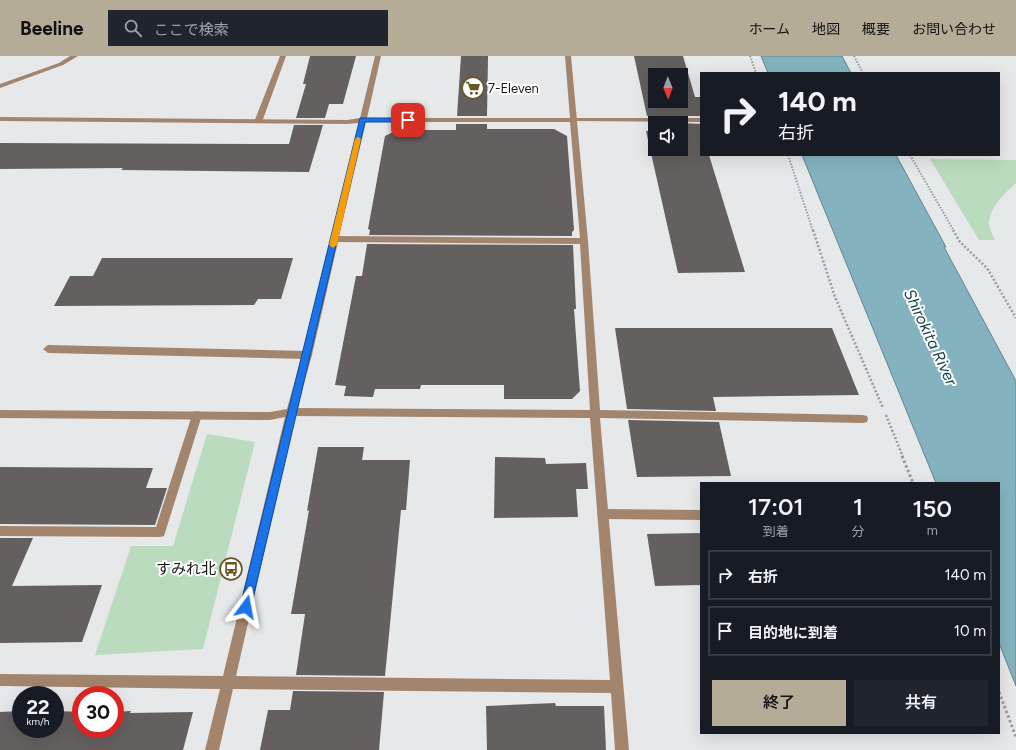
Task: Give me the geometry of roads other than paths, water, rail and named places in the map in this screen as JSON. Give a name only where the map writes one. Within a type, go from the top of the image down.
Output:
[{"type":"street","points":[[0,86],[61,64],[75,56]]},
{"type":"street","points":[[258,122],[283,56]]},
{"type":"street","points":[[212,750],[291,412],[307,355],[378,56]]},
{"type":"street","points":[[568,56],[584,241],[595,414],[622,750]]},
{"type":"street","points":[[0,119],[258,122],[347,122],[363,120],[700,120]]},
{"type":"street","points":[[335,239],[584,241]]},
{"type":"street","points":[[48,350],[307,355]]},
{"type":"street","points":[[0,414],[270,416],[291,412],[595,414],[863,419]]},
{"type":"street","points":[[0,532],[160,532],[198,415]]},
{"type":"street","points":[[603,514],[700,515]]},
{"type":"street","points":[[0,680],[617,687]]},
{"type":"water","points":[[761,56],[842,56],[850,72],[768,72]]},
{"type":"water","name":"Shirokita River","points":[[802,156],[897,156],[1016,381],[1016,686],[1000,646],[1000,482],[936,482]]},
{"type":"place","name":"7-Eleven","points":[[473,88]]},
{"type":"place","name":"すみれ北","points":[[231,569]]}]
